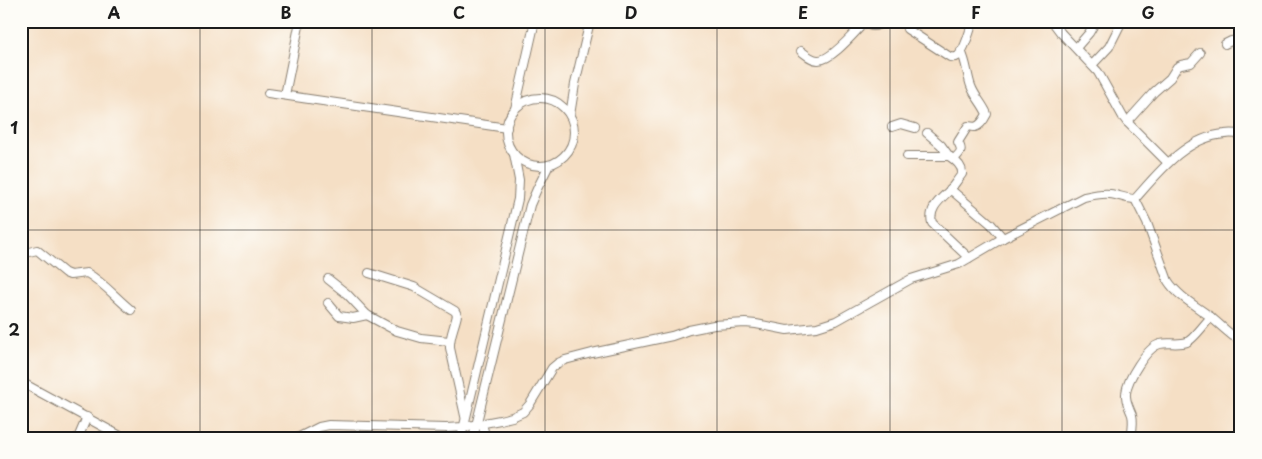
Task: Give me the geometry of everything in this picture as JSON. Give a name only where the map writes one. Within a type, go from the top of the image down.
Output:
[{"type":"street","points":[[285,95],[300,21]]},
{"type":"street","points":[[461,438],[518,199],[520,180],[514,154],[508,142],[507,128],[515,109],[536,21]]},
{"type":"street","points":[[570,115],[575,84],[590,21]]},
{"type":"street","points":[[801,51],[814,59],[825,59],[845,44],[862,22],[871,26],[878,26],[884,21]]},
{"type":"street","points":[[907,29],[950,57],[955,58],[961,51],[973,21]]},
{"type":"street","points":[[1052,21],[1102,77],[1128,122],[1168,163]]},
{"type":"street","points":[[1076,48],[1089,33],[1096,21]]},
{"type":"street","points":[[1092,65],[1109,47],[1122,21]]},
{"type":"street","points":[[1225,44],[1241,40]]},
{"type":"street","points":[[907,156],[952,158],[961,151],[958,142],[968,126],[975,127],[985,118],[986,111],[975,96],[970,84],[961,51]]},
{"type":"street","points":[[1128,122],[1181,65],[1191,63],[1200,53]]},
{"type":"street","points":[[268,93],[507,128]]},
{"type":"street","points":[[514,154],[524,162],[536,166],[549,165],[566,154],[572,145],[574,135],[570,115],[554,101],[544,98],[533,99],[515,109]]},
{"type":"street","points":[[892,127],[900,124],[915,128]]},
{"type":"street","points":[[927,134],[941,146],[963,171],[936,204],[932,214],[932,223],[969,258]]},
{"type":"street","points":[[297,438],[318,427],[329,425],[446,428],[463,427],[512,417],[523,412],[530,404],[549,373],[558,363],[592,353],[672,336],[689,330],[714,325],[745,323],[787,330],[817,328],[836,321],[911,279],[959,264],[1003,238],[1084,197],[1096,194],[1109,194],[1135,199],[1168,163],[1204,138],[1225,134],[1241,134]]},
{"type":"street","points":[[473,438],[479,424],[530,206],[549,165]]},
{"type":"street","points":[[950,189],[991,224],[1003,238]]},
{"type":"street","points":[[1135,199],[1171,286],[1233,336],[1241,338]]},
{"type":"street","points":[[21,254],[37,250],[65,273],[70,275],[88,273],[131,310]]},
{"type":"street","points":[[369,273],[414,287],[455,311],[457,315],[449,341],[465,418]]},
{"type":"street","points":[[328,279],[347,294],[367,315],[397,331],[414,337],[449,341]]},
{"type":"street","points":[[328,303],[339,316],[354,318],[367,315]]},
{"type":"street","points":[[1131,438],[1133,417],[1127,404],[1126,392],[1131,377],[1140,363],[1150,350],[1158,344],[1186,343],[1211,317]]},
{"type":"street","points":[[21,382],[124,438]]},
{"type":"street","points":[[78,438],[87,417]]},
{"type":"street","points":[[479,424],[486,438]]}]
